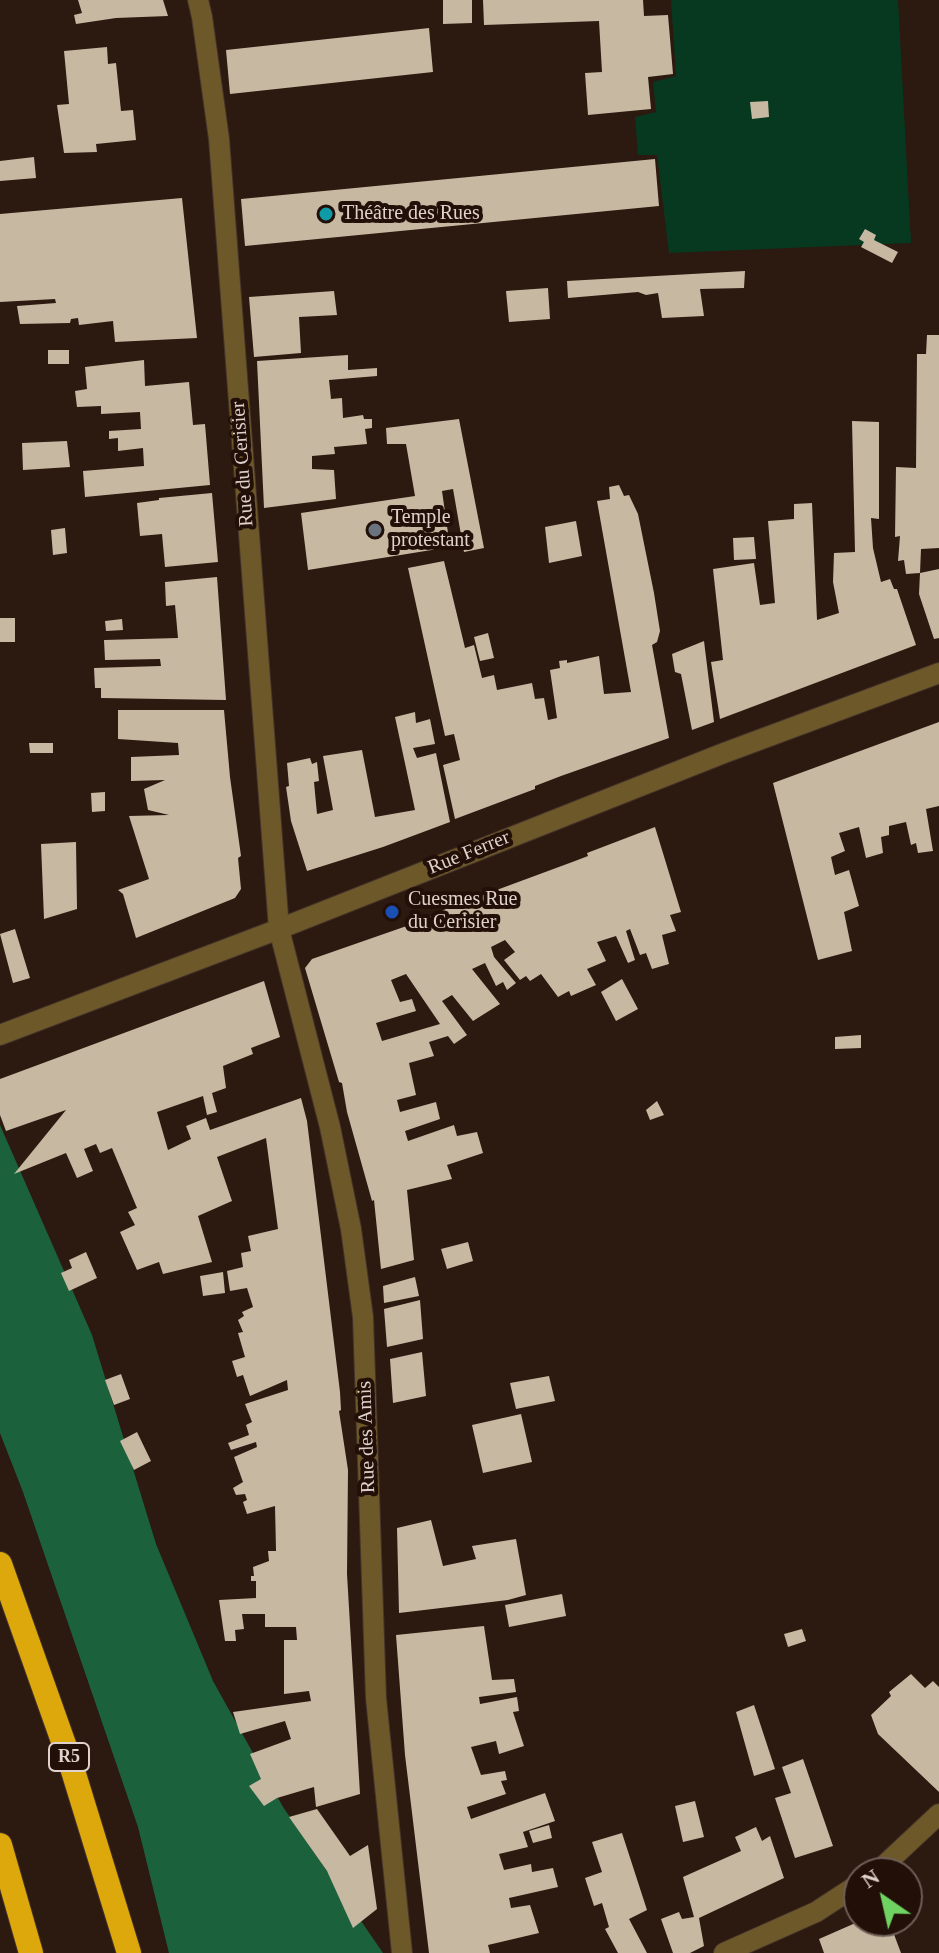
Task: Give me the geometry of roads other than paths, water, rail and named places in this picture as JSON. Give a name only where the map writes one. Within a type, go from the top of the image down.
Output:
[{"type":"highway","name":"R5","points":[[0,1564],[70,1761],[129,1953]]},
{"type":"highway","points":[[0,1845],[31,1953]]},
{"type":"street","name":"Rue du Cerisier","points":[[198,0],[220,150],[279,929]]},
{"type":"street","name":"Rue Ferrer","points":[[0,1035],[279,929],[724,753],[939,673]]},
{"type":"street","name":"Rue des Amis","points":[[279,929],[330,1127],[351,1229],[363,1317],[376,1698],[402,1953]]},
{"type":"street","points":[[893,1857],[939,1814]]},
{"type":"street","points":[[724,1953],[816,1912],[843,1894]]},
{"type":"place","name":"Théâtre des Rues","points":[[326,214]]},
{"type":"place","name":"Temple protestant","points":[[375,530]]},
{"type":"place","name":"Cuesmes Rue du Cerisier","points":[[392,912]]}]
